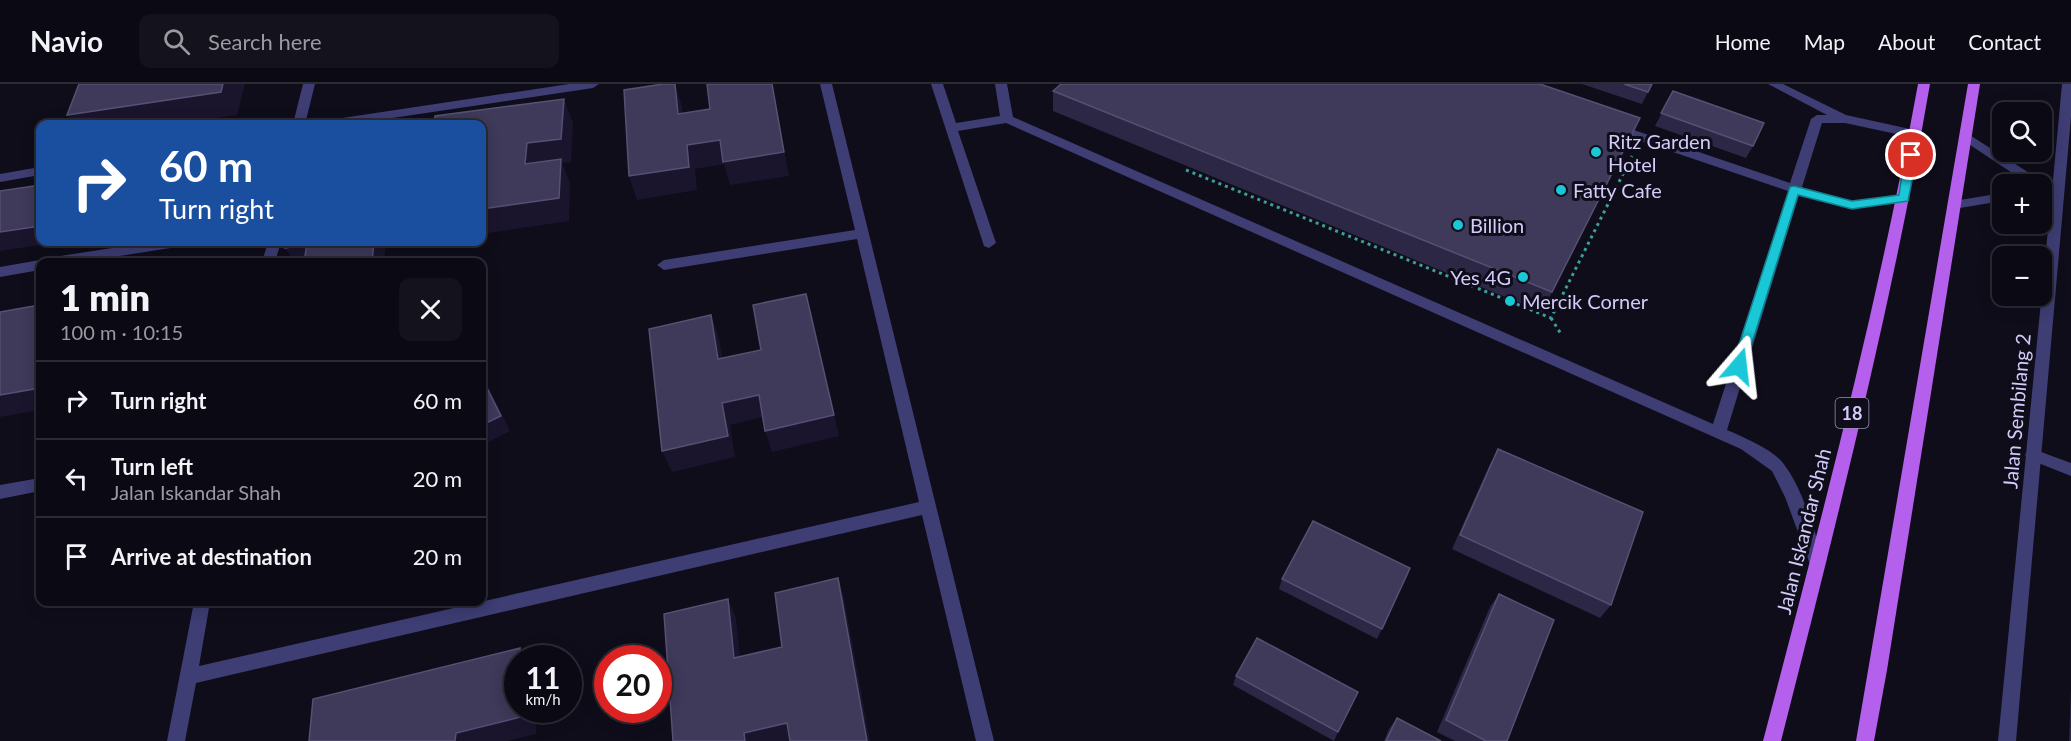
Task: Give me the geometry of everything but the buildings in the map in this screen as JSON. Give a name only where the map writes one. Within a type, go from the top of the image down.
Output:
[{"type":"main road","name":"Jalan Iskandar Shah","points":[[1772,741],[1904,198],[1924,84]]},
{"type":"main road","points":[[1865,741],[1974,84]]},
{"type":"street","points":[[300,120],[309,84]]},
{"type":"street","points":[[354,120],[593,84]]},
{"type":"street","points":[[826,84],[985,741]]},
{"type":"street","points":[[937,84],[989,243]]},
{"type":"street","points":[[1001,84],[1007,119]]},
{"type":"street","points":[[1774,84],[1845,119]]},
{"type":"street","name":"Jalan Sembilang 2","points":[[2007,741],[2033,455],[2065,197],[2068,84]]},
{"type":"street","points":[[951,128],[1007,119],[1746,445],[1778,466],[1793,496],[1817,562]]},
{"type":"street","points":[[1718,433],[1817,119],[1845,119],[1915,134]]},
{"type":"street","points":[[1599,122],[1827,200],[1852,205],[1904,198]]},
{"type":"street","points":[[1965,136],[2022,174]]},
{"type":"street","points":[[0,178],[36,172]]},
{"type":"street","points":[[1954,205],[1992,199]]},
{"type":"street","points":[[664,266],[862,234]]},
{"type":"street","points":[[79,258],[152,246]]},
{"type":"street","points":[[0,272],[36,266]]},
{"type":"street","points":[[2033,455],[2071,470]]},
{"type":"street","points":[[0,492],[36,485]]},
{"type":"street","points":[[188,677],[929,507]]},
{"type":"street","points":[[177,741],[201,606]]},
{"type":"path","points":[[1551,318],[1641,137]]},
{"type":"path","points":[[1177,166],[1551,318],[1561,334]]},
{"type":"place","name":"Ritz Garden Hotel","points":[[1596,152]]},
{"type":"place","name":"Fatty Cafe","points":[[1561,190]]},
{"type":"place","name":"Billion","points":[[1458,225]]},
{"type":"place","name":"Yes 4G","points":[[1523,277]]},
{"type":"place","name":"Mercik Corner","points":[[1510,301]]},
{"type":"route","points":[[1739,366],[1794,190],[1852,205],[1904,198],[1911,155]]}]
